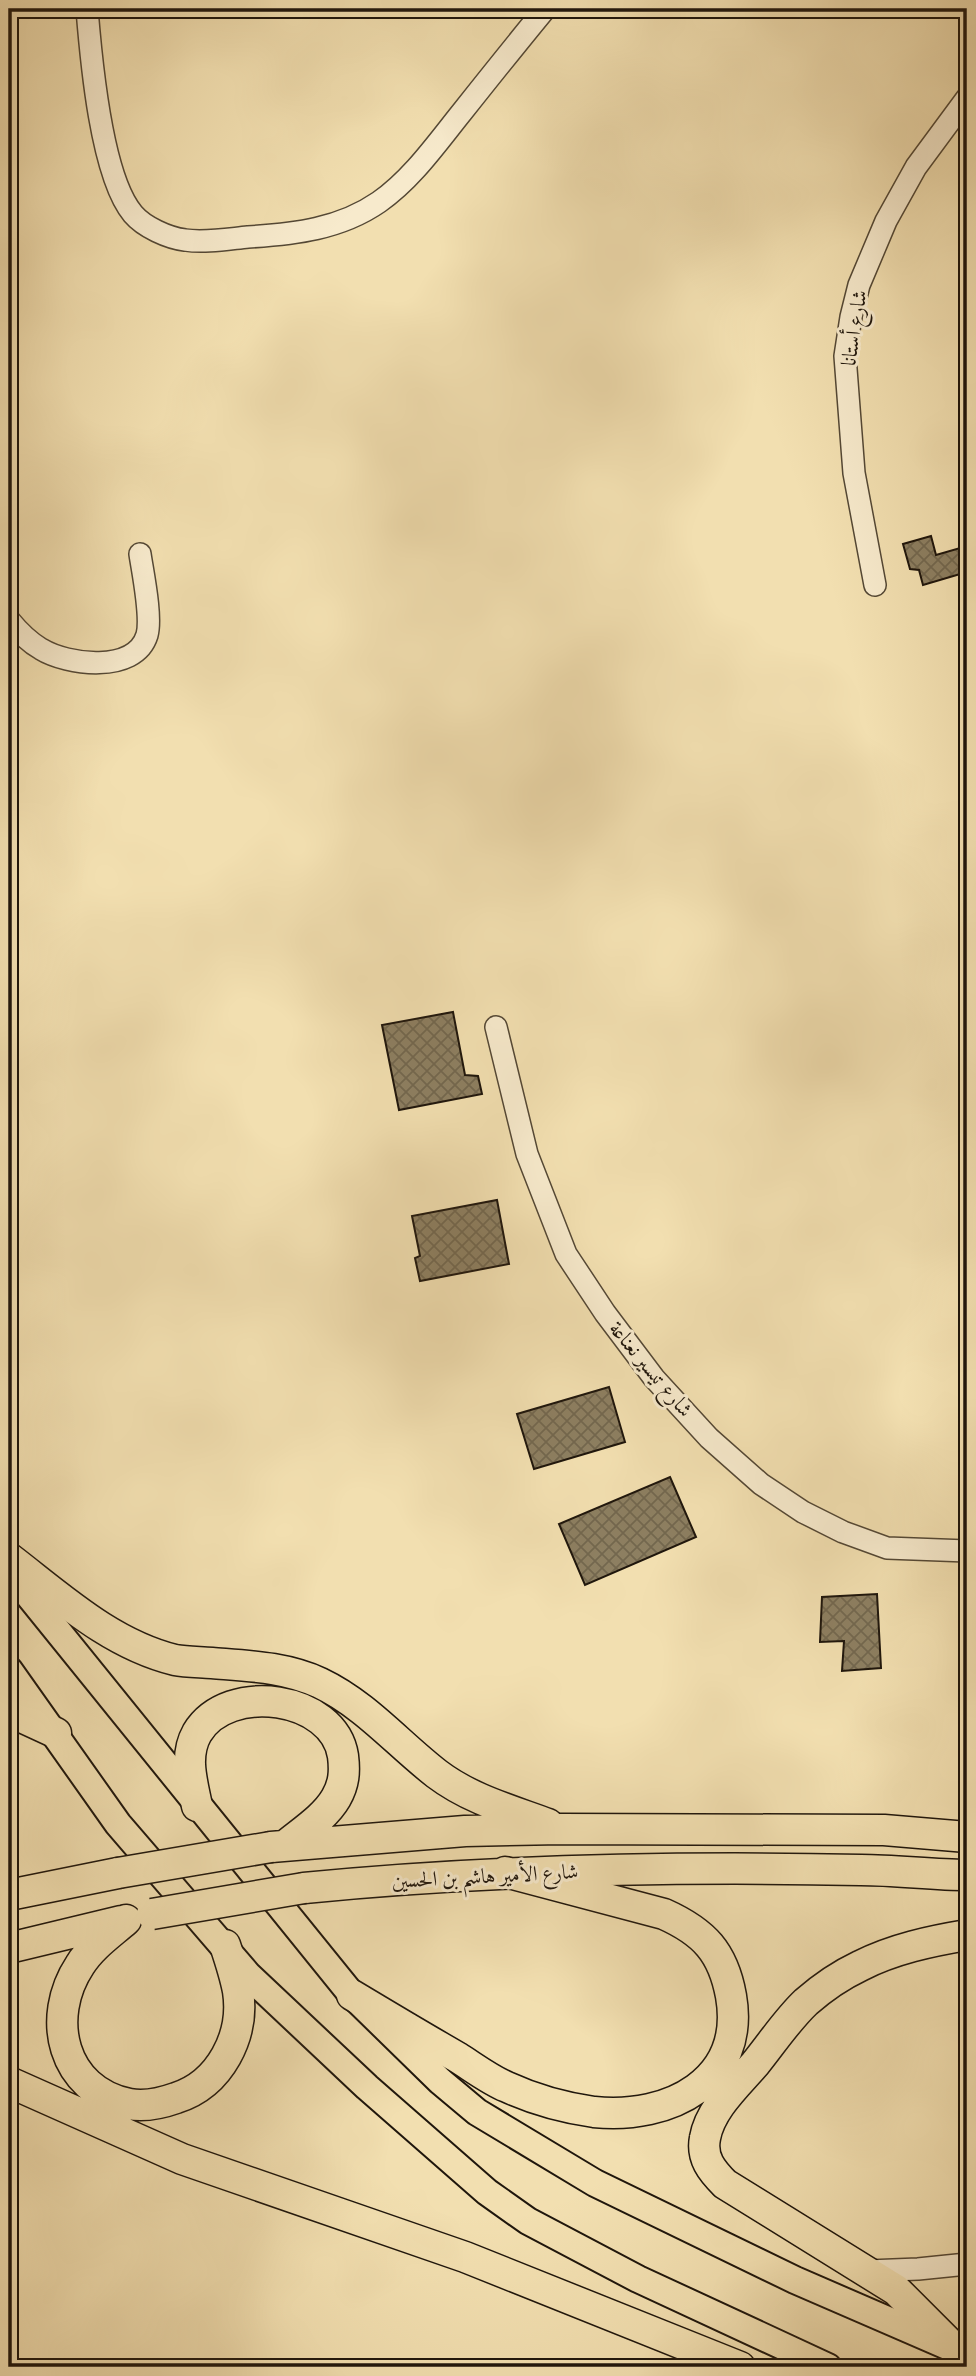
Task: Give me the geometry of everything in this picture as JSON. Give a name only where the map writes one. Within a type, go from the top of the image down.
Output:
[{"type":"highway","points":[[9,1558],[107,1632],[143,1650],[177,1660],[292,1672],[320,1683],[344,1696],[371,1716],[411,1752],[462,1790],[561,1829]]},
{"type":"highway","points":[[197,1806],[189,1762],[198,1732],[225,1709],[251,1702],[271,1701],[299,1708],[318,1717],[331,1728],[341,1744],[344,1779],[329,1809],[279,1846]]},
{"type":"highway","points":[[9,1714],[55,1732]]},
{"type":"highway","name":"شارع الأمير هاشم بن الحسين","points":[[12,1893],[279,1846],[466,1831],[884,1830],[967,1837]]},
{"type":"highway","name":"شارع الأمير هاشم بن الحسين","points":[[9,1948],[139,1917],[304,1888],[413,1877],[505,1872],[864,1870],[967,1875]]},
{"type":"highway","points":[[352,1995],[506,2087],[547,2101],[593,2112],[647,2111],[675,2101],[698,2088],[712,2076],[722,2063],[733,2031],[733,2006],[728,1978],[712,1947],[688,1925],[664,1914],[505,1872]]},
{"type":"highway","points":[[139,1917],[90,1951],[80,1964],[66,1990],[60,2028],[64,2046],[72,2062],[89,2085],[109,2097],[131,2105],[156,2104],[195,2090],[208,2081],[221,2065],[232,2045],[238,2020],[239,1994],[225,1945]]},
{"type":"highway","points":[[962,2353],[897,2290],[726,2184],[711,2170],[705,2154],[705,2138],[718,2109],[732,2091],[806,2003],[824,1988],[859,1966],[899,1951],[967,1935]]},
{"type":"highway","points":[[9,2082],[182,2159],[465,2257],[740,2367]]},
{"type":"main road","points":[[9,1571],[352,1995],[440,2081],[477,2112],[595,2182],[795,2280],[962,2353]]},
{"type":"main road","points":[[9,1670],[118,1824],[225,1945],[248,1975],[367,2087],[487,2192],[528,2221],[638,2279],[828,2367]]},
{"type":"street","points":[[88,9],[94,78],[107,152],[116,180],[133,215],[148,226],[184,240],[295,234],[336,224],[379,202],[400,185],[435,146],[545,9]]},
{"type":"street","name":"شارع أستانا","points":[[875,585],[853,473],[845,356],[851,317],[859,285],[886,221],[916,167],[967,98]]},
{"type":"street","points":[[9,620],[29,640],[55,656],[95,662],[120,660],[139,648],[146,637],[148,624],[141,554]]},
{"type":"street","name":"شارع تيسير نعناعة","points":[[496,1027],[527,1154],[566,1254],[605,1313],[654,1378],[709,1438],[761,1484],[803,1511],[843,1532],[887,1548],[967,1552]]},
{"type":"street","points":[[868,2270],[967,2264]]},
{"type":"building","points":[[931,536],[936,555],[967,546],[967,572],[923,585],[919,570],[910,569],[903,544]]},
{"type":"building","points":[[453,1012],[465,1075],[478,1076],[482,1094],[399,1110],[382,1025]]},
{"type":"building","points":[[497,1200],[509,1264],[420,1281],[415,1258],[420,1256],[412,1216]]},
{"type":"building","points":[[609,1387],[625,1442],[534,1469],[517,1414]]},
{"type":"building","points":[[670,1477],[696,1537],[585,1585],[559,1524]]},
{"type":"building","points":[[877,1594],[881,1668],[842,1671],[844,1641],[820,1642],[822,1597]]}]
